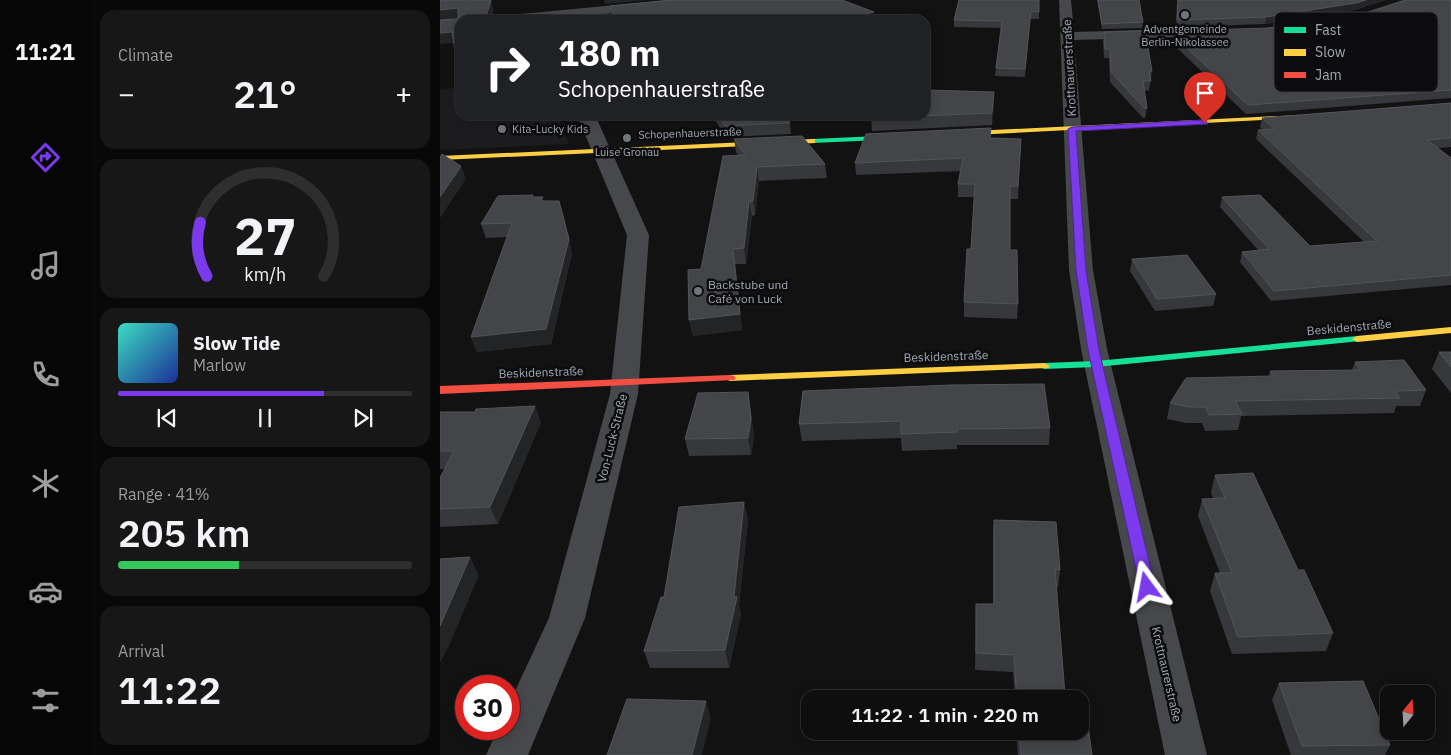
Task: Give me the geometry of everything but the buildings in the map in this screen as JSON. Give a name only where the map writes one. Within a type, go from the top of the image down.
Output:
[{"type":"street","points":[[531,0],[538,15]]},
{"type":"street","points":[[567,15],[708,0]]},
{"type":"street","name":"Krottnaurerstraße","points":[[1065,0],[1081,270],[1096,364],[1186,755]]},
{"type":"street","points":[[1067,36],[1222,32]]},
{"type":"street","points":[[937,135],[1312,116]]},
{"type":"street","name":"Von-Luck-Straße","points":[[506,755],[567,618],[625,382],[638,235],[588,120]]},
{"type":"street","name":"Schopenhauerstraße","points":[[440,158],[917,136]]},
{"type":"street","name":"Beskidenstraße","points":[[440,390],[1096,364],[1451,330]]},
{"type":"shaded area","name":"Kita-Lucky Kids","points":[[455,88],[455,120],[559,120],[569,144],[440,150],[440,90]]},
{"type":"traffic: fast","points":[[812,141],[901,137]]},
{"type":"traffic: fast","points":[[1044,366],[1096,364],[1357,339]]},
{"type":"traffic: slow","points":[[953,134],[1300,117]]},
{"type":"traffic: slow","points":[[440,158],[812,141]]},
{"type":"traffic: slow","points":[[1357,339],[1451,330]]},
{"type":"traffic: slow","points":[[730,378],[1044,366]]},
{"type":"traffic: jam","points":[[440,390],[730,378]]},
{"type":"place","name":"Adventgemeinde Berlin-Nikolassee","points":[[1185,15]]},
{"type":"place","name":"Kita-Lucky Kids","points":[[502,129]]},
{"type":"place","name":"Luise Gronau","points":[[627,138]]},
{"type":"place","name":"Backstube und Café von Luck","points":[[698,291]]},
{"type":"route","points":[[1147,587],[1094,350],[1081,270],[1072,129],[1205,123]]}]
